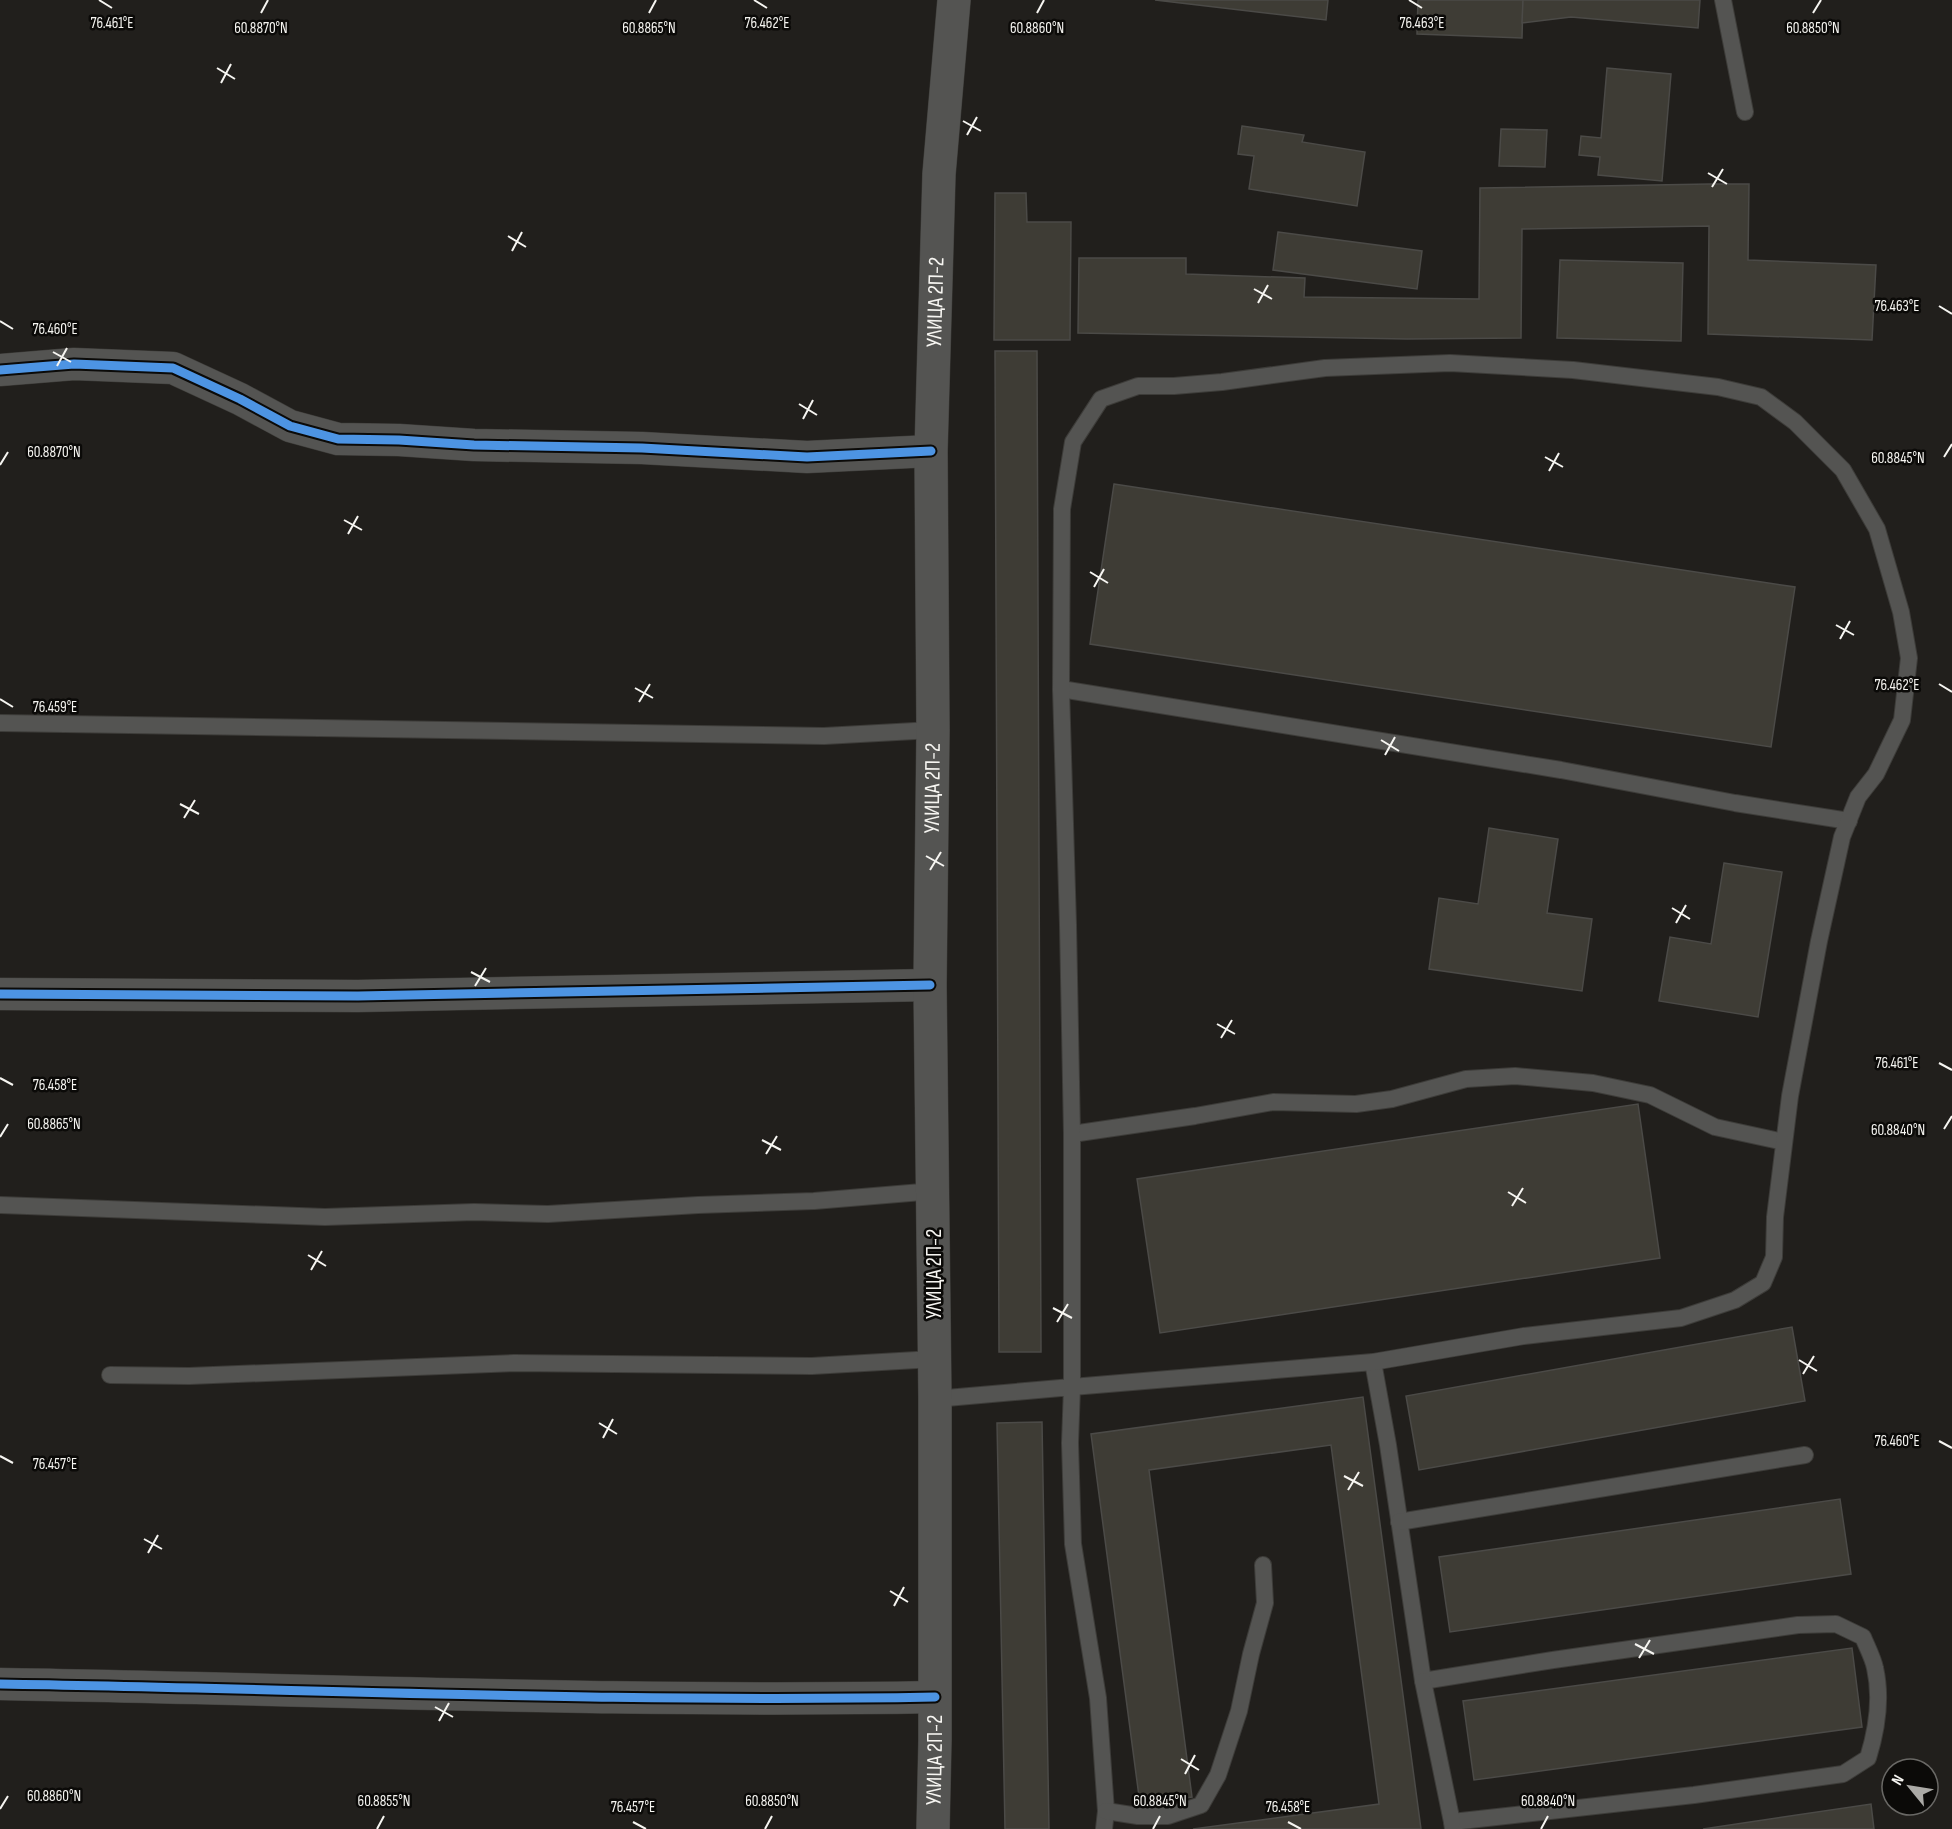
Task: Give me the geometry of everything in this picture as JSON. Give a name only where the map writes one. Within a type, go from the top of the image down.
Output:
[{"type":"main road","name":"УЛИЦА 2П-2","points":[[933,1829],[935,1399],[930,986],[933,730],[931,451],[939,174],[954,0]]},
{"type":"street","points":[[0,370],[74,364],[173,368],[240,399],[290,426],[338,440],[642,448],[807,457],[931,451]]},
{"type":"street","points":[[0,994],[358,996],[930,986]]},
{"type":"street","points":[[0,1684],[384,1694],[756,1699],[935,1697]]},
{"type":"lane","points":[[1723,0],[1745,112]]},
{"type":"lane","points":[[935,1399],[1072,1387],[1373,1362],[1524,1336],[1681,1318],[1735,1300],[1763,1283],[1774,1257],[1775,1216],[1790,1096],[1819,941],[1842,837],[1858,797],[1876,774],[1902,720],[1909,658],[1901,612],[1877,529],[1843,470],[1795,422],[1761,397],[1718,387],[1573,370],[1450,363],[1325,368],[1222,382],[1138,386],[1101,399],[1073,442],[1062,509],[1061,689],[1072,1134],[1072,1387],[1070,1443],[1073,1544],[1098,1698],[1106,1812],[1104,1829]]},
{"type":"lane","points":[[1061,689],[1550,768],[1735,803],[1849,821]]},
{"type":"lane","points":[[0,723],[824,736],[933,730]]},
{"type":"lane","points":[[1072,1134],[1273,1102],[1356,1104],[1392,1099],[1466,1079],[1515,1076],[1593,1083],[1650,1095],[1715,1127],[1784,1142]]},
{"type":"lane","points":[[0,1205],[325,1217],[474,1212],[548,1214],[814,1201],[934,1191]]},
{"type":"lane","points":[[110,1375],[189,1376],[514,1363],[812,1366],[934,1359]]},
{"type":"lane","points":[[1373,1362],[1423,1682],[1452,1825],[1843,1774],[1868,1758],[1877,1730],[1879,1694],[1875,1666],[1863,1637],[1836,1624],[1798,1625],[1553,1660],[1423,1682]]},
{"type":"lane","points":[[1399,1522],[1805,1455]]},
{"type":"lane","points":[[1106,1812],[1138,1816],[1168,1816],[1201,1804],[1218,1775],[1239,1711],[1264,1603],[1263,1565]]},
{"type":"building","points":[[1155,0],[1328,0],[1326,20]]},
{"type":"building","points":[[1418,0],[1523,0],[1522,38],[1417,34]]},
{"type":"building","points":[[1523,0],[1700,0],[1698,28],[1571,17],[1522,23]]},
{"type":"building","points":[[1607,68],[1671,74],[1662,181],[1598,175],[1600,157],[1579,155],[1581,136],[1601,138]]},
{"type":"building","points":[[1242,126],[1304,135],[1302,142],[1365,152],[1357,206],[1249,189],[1254,156],[1238,154]]},
{"type":"building","points":[[1501,129],[1547,130],[1545,167],[1499,166]]},
{"type":"building","points":[[1749,184],[1748,260],[1876,265],[1872,340],[1708,334],[1709,226],[1522,229],[1521,338],[1407,339],[1078,333],[1079,258],[1186,258],[1186,274],[1305,278],[1304,297],[1479,299],[1480,188]]},
{"type":"building","points":[[995,193],[1026,193],[1027,222],[1071,222],[1070,340],[994,340]]},
{"type":"building","points":[[1278,232],[1422,251],[1417,289],[1273,270]]},
{"type":"building","points":[[1560,260],[1683,263],[1681,341],[1557,338]]},
{"type":"building","points":[[995,351],[1037,351],[1041,1352],[999,1352]]},
{"type":"building","points":[[1114,484],[1795,587],[1771,747],[1090,644]]},
{"type":"building","points":[[1489,828],[1558,839],[1547,913],[1592,919],[1582,991],[1429,969],[1439,898],[1478,904]]},
{"type":"building","points":[[1724,863],[1782,872],[1758,1017],[1659,1001],[1670,937],[1711,944]]},
{"type":"building","points":[[1638,1104],[1660,1258],[1160,1333],[1137,1179]]},
{"type":"building","points":[[1792,1327],[1805,1401],[1419,1470],[1406,1396]]},
{"type":"building","points":[[1363,1397],[1421,1829],[1193,1829],[1379,1804],[1331,1445],[1149,1470],[1192,1797],[1140,1804],[1091,1434]]},
{"type":"building","points":[[1042,1422],[1049,1829],[1005,1829],[997,1423]]},
{"type":"building","points":[[1840,1499],[1851,1574],[1450,1632],[1439,1557]]},
{"type":"building","points":[[1852,1648],[1862,1727],[1474,1780],[1463,1701]]},
{"type":"building","points":[[1871,1804],[1874,1829],[1703,1829]]},
{"type":"cycle path","points":[[0,370],[74,364],[173,368],[240,399],[290,426],[338,439],[474,445],[642,448],[807,457],[931,451]]},
{"type":"cycle path","points":[[0,994],[358,996],[930,985]]},
{"type":"cycle path","points":[[0,1684],[585,1697],[935,1697]]}]
